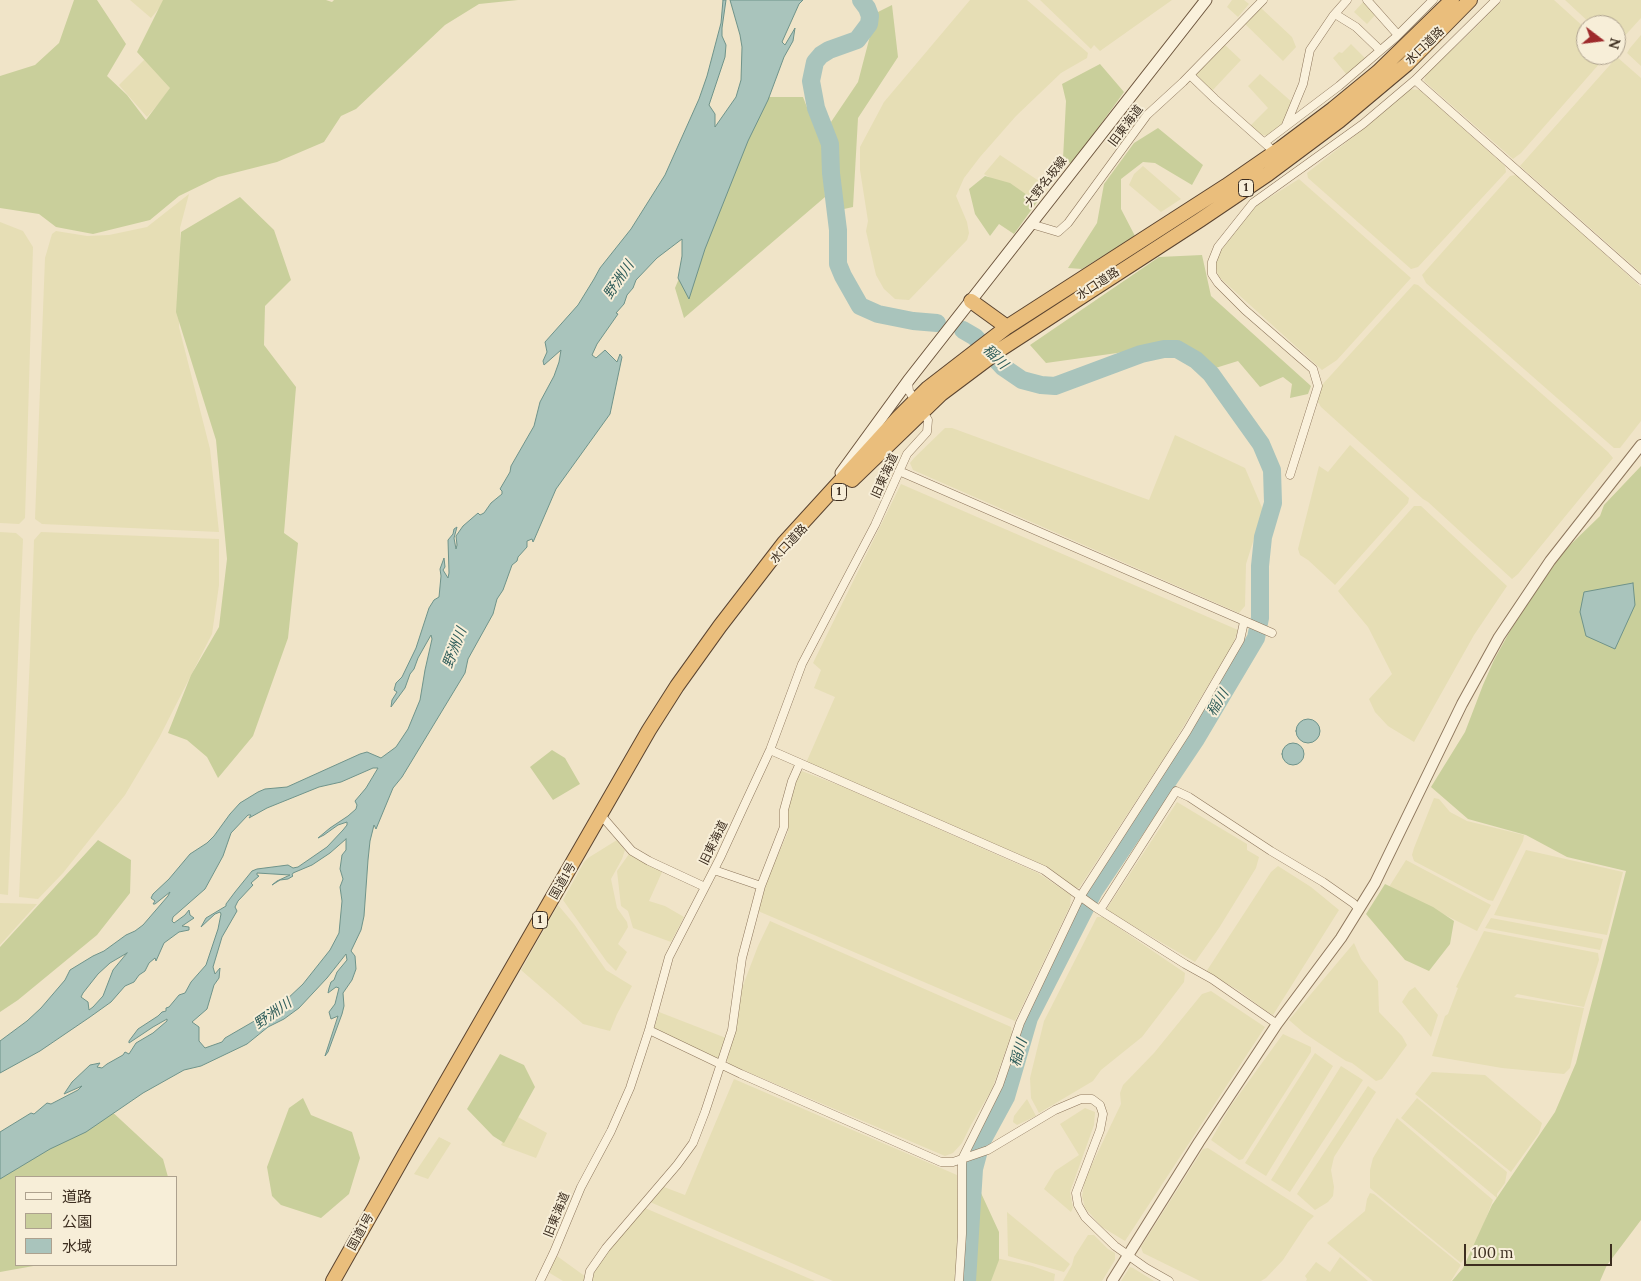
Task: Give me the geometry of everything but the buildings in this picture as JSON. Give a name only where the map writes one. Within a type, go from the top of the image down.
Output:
[{"type":"highway","name":"水口道路","points":[[996,344],[1007,328],[1218,191],[1281,148],[1333,109],[1378,72],[1452,0]]},
{"type":"highway","name":"水口道路","points":[[764,570],[826,505],[978,358],[996,344],[1200,220],[1304,148],[1407,64],[1470,0]]},
{"type":"highway","points":[[971,301],[1007,328]]},
{"type":"highway","name":"水口道路","points":[[764,570],[784,543],[825,497],[897,421],[921,413]]},
{"type":"highway","name":"国道1号","points":[[333,1281],[649,730],[677,686],[720,626],[764,570]]},
{"type":"main road","name":"大野名坂線","points":[[825,497],[857,449],[908,381],[1206,0]]},
{"type":"main road","points":[[883,451],[897,421],[908,381]]},
{"type":"street","name":"旧東海道","points":[[1031,224],[1058,232],[1063,228],[1091,194],[1147,115],[1190,75],[1263,0]]},
{"type":"street","points":[[1285,127],[1304,84],[1310,50],[1347,0]]},
{"type":"street","points":[[1367,0],[1398,35]]},
{"type":"street","points":[[1190,75],[1267,144],[1285,127],[1339,86],[1398,35],[1433,0]]},
{"type":"street","points":[[1290,475],[1318,386],[1313,369],[1245,310],[1218,283],[1212,274],[1212,262],[1218,247],[1254,203],[1363,124],[1415,80],[1496,0]]},
{"type":"street","points":[[1335,14],[1356,27],[1380,50]]},
{"type":"street","points":[[1415,80],[1641,280]]},
{"type":"street","points":[[1290,167],[1297,173]]},
{"type":"street","points":[[908,381],[909,391],[921,413]]},
{"type":"street","name":"旧東海道","points":[[540,1281],[581,1187],[611,1131],[630,1088],[649,1030],[669,956],[714,870],[770,750],[802,664],[875,525],[907,454],[927,432],[921,413]]},
{"type":"street","points":[[1112,1281],[1199,1142],[1277,1024],[1341,938],[1375,883],[1462,704],[1499,637],[1550,561],[1641,445]]},
{"type":"street","points":[[899,471],[1269,632]]},
{"type":"street","points":[[959,1281],[962,1234],[962,1159],[999,1086],[1020,1023],[1082,898],[1187,731],[1240,640],[1247,623]]},
{"type":"street","points":[[770,750],[1044,870],[1082,898],[1185,964],[1212,979],[1277,1024]]},
{"type":"street","points":[[588,1281],[590,1271],[606,1248],[677,1165],[693,1143],[732,1030],[742,958],[761,886],[784,827],[784,810],[792,781],[800,763]]},
{"type":"street","points":[[1098,908],[1176,791],[1189,797],[1270,851],[1323,882],[1359,909]]},
{"type":"street","points":[[600,814],[632,850],[649,861],[705,887]]},
{"type":"street","points":[[714,870],[761,886]]},
{"type":"street","points":[[649,1030],[721,1065],[941,1162],[953,1162],[988,1150],[1055,1110],[1081,1099],[1092,1099],[1100,1105],[1103,1114],[1100,1130],[1076,1192],[1078,1205],[1084,1217],[1115,1246],[1169,1281]]},
{"type":"shaded area","points":[[130,0],[166,0],[151,18]]},
{"type":"shaded area","points":[[970,0],[1027,0],[1088,53],[1087,58],[1061,73],[1016,116],[980,157],[964,178],[956,196],[967,222],[969,233],[967,240],[909,300],[895,299],[884,289],[876,275],[866,231],[868,221],[860,170],[860,147],[884,102]]},
{"type":"shaded area","points":[[1040,0],[1172,0],[1100,51],[1094,45],[1091,49]]},
{"type":"shaded area","points":[[1232,0],[1244,0],[1249,4],[1238,17],[1227,7]]},
{"type":"shaded area","points":[[1502,0],[1554,0],[1576,20],[1576,65],[1598,65],[1521,153],[1513,159],[1424,81],[1426,74]]},
{"type":"shaded area","points":[[1565,0],[1641,0],[1641,18],[1626,34],[1626,15],[1581,15]]},
{"type":"shaded area","points":[[1364,1],[1377,13],[1367,24],[1354,12]]},
{"type":"shaded area","points":[[1261,8],[1292,37],[1296,47],[1283,61],[1245,24]]},
{"type":"shaded area","points":[[1641,35],[1641,66],[1627,53]]},
{"type":"shaded area","points":[[1351,44],[1365,58],[1347,75],[1333,58],[1339,52],[1342,53]]},
{"type":"shaded area","points":[[1225,45],[1241,60],[1212,91],[1195,75]]},
{"type":"shaded area","points":[[146,58],[172,88],[147,117],[119,85]]},
{"type":"shaded area","points":[[1610,65],[1626,65],[1641,78],[1641,273],[1520,166]]},
{"type":"shaded area","points":[[1260,74],[1293,103],[1284,124],[1268,136],[1259,134],[1250,126],[1268,108],[1248,86]]},
{"type":"shaded area","points":[[1409,89],[1420,90],[1505,166],[1506,172],[1418,267],[1411,269],[1308,178],[1307,173],[1371,123]]},
{"type":"shaded area","points":[[1000,155],[1039,181],[1027,201],[984,174]]},
{"type":"shaded area","points":[[1143,166],[1181,199],[1161,212],[1129,185],[1134,174]]},
{"type":"shaded area","points":[[1515,175],[1521,178],[1641,287],[1641,421],[1620,448],[1614,448],[1426,283],[1422,275],[1510,176]]},
{"type":"shaded area","points":[[1299,179],[1411,278],[1337,360],[1322,370],[1219,277],[1215,266],[1215,258],[1256,206]]},
{"type":"shaded area","points":[[189,194],[180,228],[179,327],[210,449],[219,532],[42,524],[35,519],[45,258],[52,234],[56,231],[87,236],[109,235],[147,227]]},
{"type":"shaded area","points":[[0,222],[23,231],[33,247],[25,518],[19,524],[0,523]]},
{"type":"shaded area","points":[[1414,284],[1418,285],[1613,458],[1512,579],[1321,407],[1318,402],[1321,386]]},
{"type":"shaded area","points":[[945,428],[952,428],[1149,500],[1175,435],[1245,468],[1263,510],[1246,564],[1245,606],[1239,613],[913,470],[910,463]]},
{"type":"shaded area","points":[[1350,445],[1409,498],[1408,503],[1335,585],[1300,555],[1298,549],[1319,466],[1328,472]]},
{"type":"shaded area","points":[[901,484],[1238,630],[1233,644],[1168,752],[1079,888],[1074,888],[1048,867],[806,763],[835,697],[814,688],[821,670],[813,663]]},
{"type":"shaded area","points":[[1414,506],[1421,506],[1507,586],[1474,635],[1414,742],[1388,726],[1375,712],[1369,699],[1392,674],[1368,627],[1338,591]]},
{"type":"shaded area","points":[[0,532],[16,533],[23,539],[8,895],[0,894]]},
{"type":"shaded area","points":[[41,532],[219,539],[219,585],[212,634],[159,738],[125,795],[63,873],[38,899],[19,897],[34,540]]},
{"type":"shaded area","points":[[802,771],[846,788],[1038,873],[1071,895],[1070,906],[1015,1021],[758,911],[766,882],[788,832],[788,807],[798,775]]},
{"type":"shaded area","points":[[1434,798],[1439,799],[1450,812],[1467,821],[1524,835],[1523,841],[1493,901],[1414,861],[1412,855],[1414,848]]},
{"type":"shaded area","points":[[1177,802],[1247,844],[1247,850],[1259,857],[1256,868],[1219,928],[1195,962],[1106,910]]},
{"type":"shaded area","points":[[617,840],[625,850],[611,879],[617,908],[627,922],[628,927],[618,944],[627,952],[616,971],[607,962],[563,900],[584,862]]},
{"type":"shaded area","points":[[1526,850],[1623,872],[1607,935],[1494,915]]},
{"type":"shaded area","points":[[629,854],[663,870],[649,901],[665,906],[684,917],[671,942],[633,928],[628,911],[621,906],[617,871]]},
{"type":"shaded area","points":[[1406,860],[1491,905],[1477,931],[1389,887]]},
{"type":"shaded area","points":[[1278,866],[1311,887],[1339,910],[1273,1015],[1238,990],[1206,972],[1271,872]]},
{"type":"shaded area","points":[[0,903],[37,904],[0,945]]},
{"type":"shaded area","points":[[558,905],[574,924],[606,970],[632,986],[610,1031],[583,1024],[521,970]]},
{"type":"shaded area","points":[[1097,917],[1103,917],[1185,973],[1184,982],[1142,1037],[1101,1070],[1093,1081],[1039,1113],[1031,1098],[1030,1078],[1044,1021]]},
{"type":"shaded area","points":[[1491,918],[1603,939],[1600,950],[1485,928]]},
{"type":"shaded area","points":[[770,921],[1011,1027],[1012,1033],[992,1089],[962,1143],[953,1153],[945,1156],[729,1064],[727,1060],[737,1023],[742,988]]},
{"type":"shaded area","points":[[1484,931],[1598,953],[1599,960],[1584,1007],[1517,994],[1514,997],[1584,1008],[1570,1068],[1564,1074],[1502,1068],[1432,1056],[1445,1016],[1448,1014],[1458,988],[1456,987]]},
{"type":"shaded area","points":[[1354,943],[1361,959],[1378,981],[1379,1012],[1402,1036],[1407,1045],[1382,1079],[1376,1081],[1352,1063],[1304,1033],[1289,1020]]},
{"type":"shaded area","points":[[1415,987],[1438,1015],[1431,1037],[1402,1002],[1409,991]]},
{"type":"shaded area","points":[[1211,991],[1265,1027],[1125,1241],[1102,1227],[1085,1208],[1082,1196],[1085,1179],[1121,1104],[1120,1093],[1123,1085],[1154,1053],[1202,994]]},
{"type":"shaded area","points":[[659,1012],[726,1038],[718,1061],[654,1029]]},
{"type":"shaded area","points":[[1283,1034],[1311,1047],[1311,1052],[1243,1159],[1239,1160],[1211,1140],[1230,1107]]},
{"type":"shaded area","points":[[1315,1053],[1333,1066],[1266,1176],[1245,1163]]},
{"type":"shaded area","points":[[1341,1066],[1363,1080],[1290,1192],[1271,1180]]},
{"type":"shaded area","points":[[1432,1072],[1485,1075],[1542,1123],[1539,1133],[1511,1172],[1415,1094]]},
{"type":"shaded area","points":[[734,1079],[957,1175],[959,1249],[955,1281],[833,1281],[650,1202],[664,1187],[685,1195]]},
{"type":"shaded area","points":[[1368,1086],[1376,1092],[1334,1157],[1331,1170],[1334,1187],[1333,1196],[1328,1202],[1315,1210],[1297,1194]]},
{"type":"shaded area","points":[[1417,1098],[1507,1172],[1505,1183],[1497,1194],[1497,1198],[1401,1118]]},
{"type":"shaded area","points":[[1027,1099],[1036,1116],[1017,1125],[1013,1122],[1014,1116]]},
{"type":"shaded area","points":[[1085,1108],[1095,1112],[1094,1125],[1070,1192],[1073,1208],[1071,1212],[1044,1189],[1055,1171],[1079,1155],[1060,1124]]},
{"type":"shaded area","points":[[516,1116],[547,1133],[536,1158],[501,1145]]},
{"type":"shaded area","points":[[1397,1118],[1493,1200],[1479,1237],[1461,1263],[1370,1188],[1370,1170],[1373,1158]]},
{"type":"shaded area","points":[[439,1137],[451,1143],[428,1179],[414,1174]]},
{"type":"shaded area","points":[[1208,1148],[1314,1216],[1283,1260],[1261,1281],[1200,1281],[1143,1253],[1141,1247],[1203,1149]]},
{"type":"shaded area","points":[[1370,1193],[1374,1194],[1461,1265],[1451,1281],[1373,1281],[1327,1243],[1365,1211]]},
{"type":"shaded area","points":[[645,1208],[815,1281],[592,1281],[594,1272],[603,1258]]},
{"type":"shaded area","points":[[1007,1212],[1070,1264],[1064,1272],[1008,1256]]},
{"type":"shaded area","points":[[1088,1235],[1094,1235],[1108,1249],[1115,1253],[1115,1260],[1102,1281],[1063,1281],[1072,1265],[1074,1257]]},
{"type":"shaded area","points":[[557,1256],[586,1277],[586,1281],[563,1281],[548,1272]]},
{"type":"shaded area","points":[[1340,1257],[1368,1281],[1306,1281],[1305,1276],[1316,1262],[1330,1272]]},
{"type":"shaded area","points":[[996,1258],[1032,1266],[1055,1274],[1054,1281],[990,1281]]},
{"type":"shaded area","points":[[1130,1267],[1133,1268],[1154,1281],[1121,1281]]},
{"type":"green space","points":[[74,0],[97,0],[126,44],[107,76],[127,95],[146,120],[170,88],[137,52],[163,0],[326,0],[332,2],[334,0],[518,0],[479,4],[445,25],[356,109],[341,116],[324,142],[277,162],[218,177],[179,196],[150,220],[93,234],[56,227],[39,214],[0,208],[0,76],[35,65],[59,43]]},
{"type":"green space","points":[[892,5],[898,57],[858,118],[853,207],[844,209],[831,122],[858,82],[876,13]]},
{"type":"green space","points":[[1100,64],[1124,92],[1072,164],[1063,159],[1066,101],[1062,84]]},
{"type":"green space","points":[[762,97],[803,97],[823,149],[825,197],[684,318],[675,288],[720,181]]},
{"type":"green space","points":[[1158,128],[1203,165],[1192,185],[1155,163],[1143,162],[1121,179],[1121,209],[1135,236],[1082,269],[1068,268],[1097,223],[1104,184],[1134,143]]},
{"type":"green space","points":[[985,176],[1010,183],[1037,202],[1014,234],[999,224],[990,236],[975,214],[969,189]]},
{"type":"green space","points":[[240,197],[274,230],[291,280],[265,306],[264,345],[296,387],[284,533],[298,543],[288,638],[253,736],[218,778],[207,757],[187,740],[168,733],[191,675],[219,627],[227,559],[216,440],[176,312],[181,232]]},
{"type":"green space","points":[[1202,255],[1211,296],[1311,386],[1308,394],[1290,398],[1292,384],[1283,377],[1260,387],[1238,361],[1209,370],[1174,345],[1046,363],[1030,345],[1159,257]]},
{"type":"green space","points":[[1641,466],[1641,1220],[1607,1265],[1600,1281],[1452,1281],[1463,1268],[1492,1205],[1555,1112],[1576,1063],[1626,871],[1567,857],[1526,835],[1468,819],[1431,787],[1465,732],[1494,660],[1532,597],[1567,548],[1600,516],[1604,505]]},
{"type":"green space","points":[[552,750],[565,758],[580,784],[553,800],[530,767]]},
{"type":"green space","points":[[98,840],[131,860],[130,893],[97,935],[18,1000],[0,1012],[0,947]]},
{"type":"green space","points":[[1385,884],[1433,907],[1454,921],[1450,944],[1429,971],[1405,960],[1366,914]]},
{"type":"green space","points":[[500,1054],[524,1065],[535,1087],[504,1143],[493,1136],[467,1109]]},
{"type":"green space","points":[[303,1098],[311,1115],[352,1132],[360,1158],[349,1194],[321,1218],[281,1205],[272,1196],[267,1167],[289,1108]]},
{"type":"green space","points":[[108,1108],[163,1159],[168,1176],[15,1176],[15,1266],[33,1266],[0,1272],[0,1170]]},
{"type":"green space","points":[[981,1193],[999,1232],[999,1260],[991,1281],[963,1281],[976,1196]]},
{"type":"water","name":"野洲川","points":[[723,0],[726,0],[722,28],[722,36],[726,45],[725,57],[709,105],[715,114],[715,127],[736,97],[741,80],[742,47],[730,0],[803,0],[799,4],[782,42],[785,45],[795,28],[793,41],[784,57],[768,100],[748,141],[705,249],[689,299],[678,278],[682,256],[682,239],[657,258],[636,280],[624,304],[616,313],[618,314],[597,344],[592,355],[596,358],[605,350],[617,362],[620,354],[622,357],[610,414],[556,489],[533,542],[532,539],[527,541],[527,547],[512,565],[503,590],[497,599],[493,614],[468,659],[465,673],[402,777],[393,788],[376,829],[374,825],[370,841],[364,916],[361,930],[351,951],[355,956],[356,969],[352,980],[343,993],[344,1006],[342,1014],[328,1052],[325,1056],[338,1016],[331,1019],[329,1012],[335,1004],[339,988],[336,987],[328,993],[331,982],[347,960],[346,954],[299,1008],[284,1019],[268,1027],[247,1044],[201,1066],[184,1070],[143,1093],[86,1132],[50,1149],[0,1179],[0,1132],[31,1113],[34,1114],[47,1103],[51,1104],[78,1090],[82,1086],[64,1094],[72,1082],[90,1065],[100,1063],[97,1067],[102,1068],[125,1052],[129,1054],[136,1043],[153,1033],[167,1021],[167,1019],[129,1043],[138,1029],[166,1011],[166,1008],[179,995],[185,993],[191,982],[206,965],[221,914],[220,912],[215,914],[201,927],[206,918],[226,906],[252,871],[288,865],[293,868],[298,867],[327,847],[347,825],[347,822],[338,825],[318,838],[356,809],[355,801],[366,788],[378,768],[373,768],[341,782],[319,787],[267,808],[249,818],[251,815],[248,815],[231,833],[223,856],[205,889],[173,917],[172,921],[174,923],[189,910],[190,915],[194,918],[182,926],[189,927],[189,930],[179,932],[164,943],[156,961],[155,958],[149,963],[145,971],[134,982],[125,986],[111,1002],[40,1051],[0,1073],[0,1041],[41,1008],[65,980],[70,970],[104,951],[143,925],[170,892],[155,904],[153,904],[155,901],[151,898],[153,894],[169,879],[190,854],[214,836],[240,803],[265,789],[287,787],[360,754],[367,752],[381,758],[396,747],[408,729],[420,700],[432,639],[431,635],[410,674],[405,688],[391,707],[392,700],[397,692],[394,690],[416,648],[429,608],[434,600],[439,597],[440,569],[444,558],[445,567],[443,570],[448,578],[448,540],[457,527],[454,538],[456,549],[456,536],[463,526],[478,513],[480,515],[484,513],[491,503],[502,494],[500,489],[534,426],[540,402],[559,362],[561,350],[544,365],[543,361],[547,352],[545,342],[578,305],[600,268],[631,229],[665,175],[699,99],[721,23]],"holes":[[[346,839],[346,850],[342,855],[340,869],[343,879],[340,887],[342,901],[339,933],[330,950],[303,984],[285,1001],[225,1038],[222,1042],[205,1048],[199,1041],[199,1027],[192,1022],[207,1009],[214,985],[219,978],[220,968],[215,974],[213,967],[222,937],[237,911],[235,907],[238,901],[253,885],[251,883],[259,876],[257,873],[290,875],[277,881],[272,885],[280,880],[288,879],[293,876],[293,873],[312,865],[330,853]],[[127,953],[113,970],[103,996],[89,1010],[88,1002],[81,997],[83,993],[98,974],[110,963]]]},
{"type":"water","points":[[1633,583],[1635,605],[1615,649],[1586,636],[1580,612],[1584,592]]},
{"type":"water","points":[[1308,719],[1316,723],[1320,731],[1316,739],[1308,743],[1300,739],[1296,731],[1300,723]]},
{"type":"water","points":[[1289,743],[1297,743],[1304,750],[1304,758],[1297,765],[1289,765],[1282,758],[1282,750]]},
{"type":"waterway","name":"稲川","points":[[861,0],[870,16],[869,24],[857,40],[829,50],[821,55],[815,62],[811,81],[816,108],[830,144],[831,173],[838,230],[838,264],[860,306],[878,314],[913,321],[937,323]]},
{"type":"waterway","name":"稲川","points":[[963,330],[975,337],[1003,367],[1022,380],[1041,385],[1055,386],[1141,354],[1164,349],[1177,349],[1196,360],[1211,374],[1261,444],[1272,470],[1273,503],[1263,537],[1260,566],[1260,618],[1256,638],[1196,739],[1094,891],[1029,1018],[1006,1097],[981,1143],[974,1169],[967,1281]]}]
